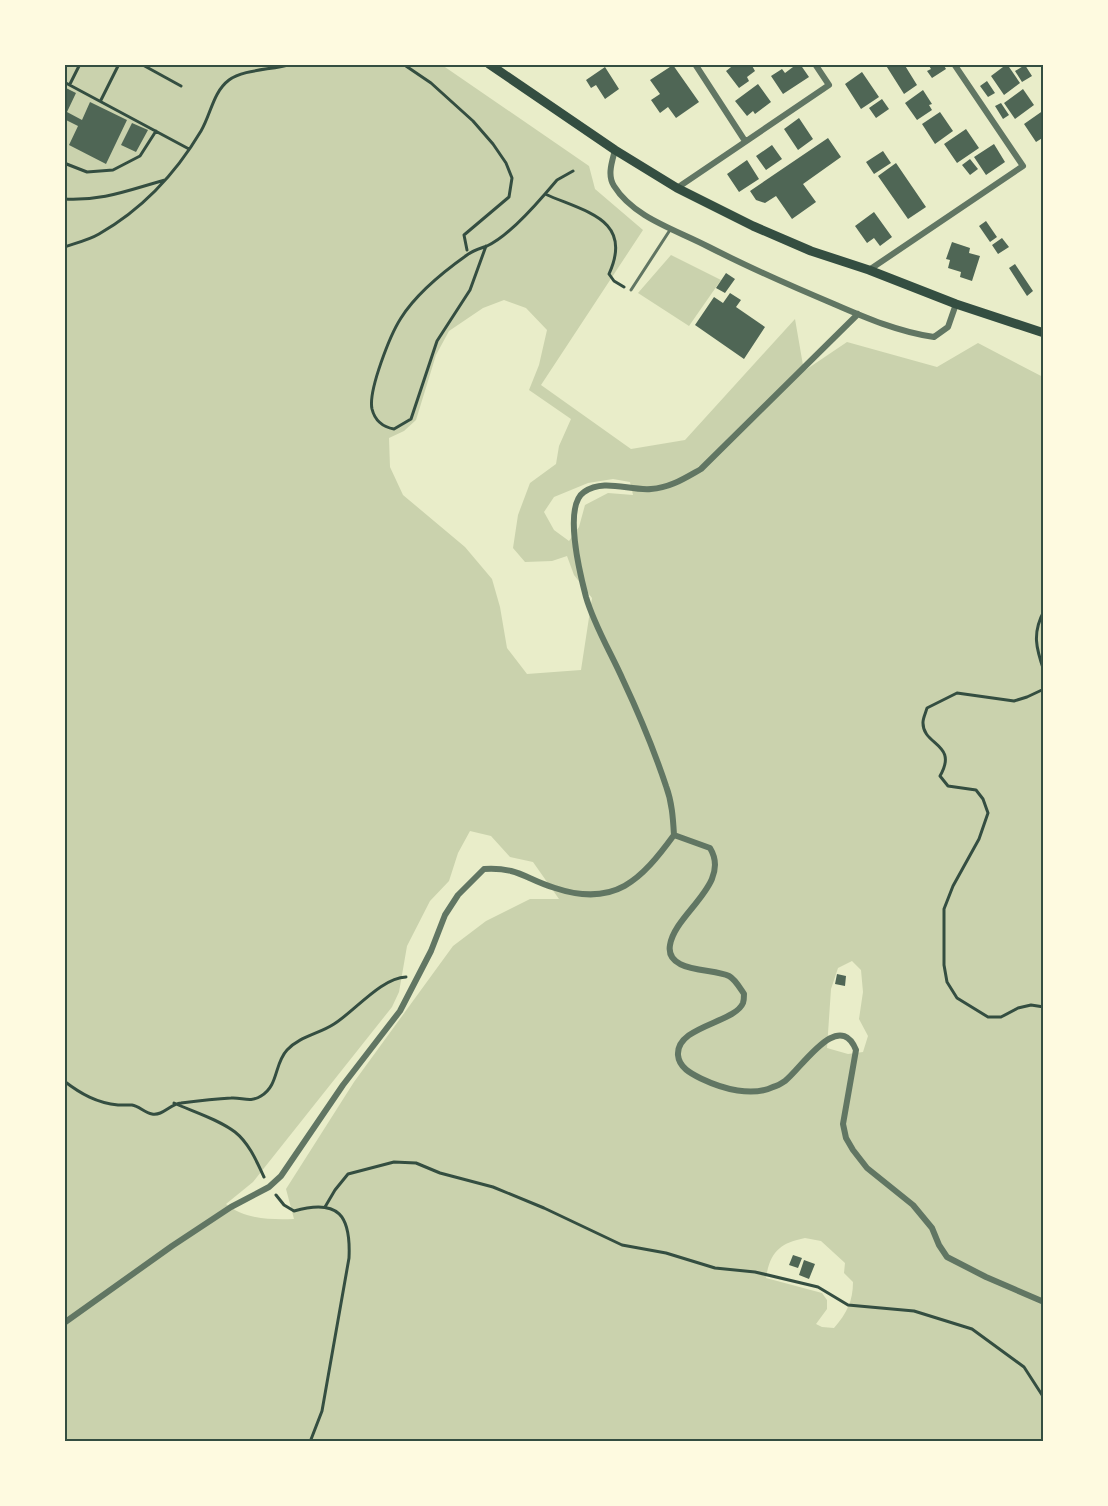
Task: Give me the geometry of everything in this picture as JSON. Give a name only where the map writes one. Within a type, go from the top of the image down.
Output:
[{"type":"main road","points":[[489,64],[615,150],[677,188],[753,226],[811,251],[869,270],[956,304],[1044,333]]},
{"type":"street","points":[[694,64],[745,141]]},
{"type":"street","points":[[677,188],[829,85],[815,64]]},
{"type":"street","points":[[869,270],[1023,166],[954,64]]},
{"type":"street","points":[[615,150],[610,168],[612,183],[620,194],[636,208],[670,230],[706,245],[761,274],[858,315],[901,330],[934,337],[948,327],[956,304]]},
{"type":"street","points":[[64,1323],[172,1246],[231,1207],[269,1187],[281,1176],[343,1085],[400,1011],[446,915],[458,896],[484,869],[502,868],[518,871],[554,888],[581,894],[603,893],[628,885],[646,871],[674,835],[673,814],[666,784],[624,681],[586,598],[573,529],[573,511],[578,497],[585,490],[597,486],[613,485],[643,489],[671,486],[701,469],[858,315]]},
{"type":"street","points":[[674,835],[710,848],[716,863],[707,887],[693,910],[677,928],[670,943],[669,952],[675,961],[684,966],[730,977],[744,994],[743,1004],[736,1011],[681,1041],[678,1053],[680,1063],[690,1073],[710,1083],[743,1092],[758,1092],[772,1088],[786,1080],[809,1055],[836,1035],[843,1035],[852,1040],[856,1050],[843,1124],[846,1138],[853,1150],[867,1168],[913,1205],[932,1228],[946,1257],[1044,1302]]},
{"type":"lane","points":[[631,290],[670,230]]},
{"type":"path","points":[[70,84],[80,64]]},
{"type":"path","points":[[100,100],[119,64]]},
{"type":"path","points":[[141,64],[181,86]]},
{"type":"path","points":[[64,247],[97,236],[126,216],[166,180],[201,130],[217,92],[231,78],[291,64]]},
{"type":"path","points":[[403,64],[431,83],[473,122],[506,163],[512,178],[509,197],[464,235],[467,250]]},
{"type":"path","points":[[64,82],[189,149]]},
{"type":"path","points":[[64,163],[87,172],[113,170],[140,156],[156,131]]},
{"type":"path","points":[[486,246],[470,290],[436,341],[411,419],[394,429],[387,428],[375,417],[372,407],[373,396],[381,364],[400,319],[429,286],[466,256],[486,246],[529,213],[557,180],[573,171]]},
{"type":"path","points":[[64,199],[88,200],[107,197],[166,180]]},
{"type":"path","points":[[545,194],[583,209],[607,224],[615,234],[618,249],[609,273],[614,281],[631,290]]},
{"type":"path","points":[[1044,610],[1037,623],[1036,643],[1044,671]]},
{"type":"path","points":[[1044,689],[1014,701],[957,693],[927,708],[922,722],[926,734],[945,753],[946,765],[940,776],[948,786],[976,790],[983,799],[988,813],[979,839],[953,886],[944,909],[944,965],[947,981],[957,998],[988,1017],[1001,1017],[1018,1008],[1031,1005],[1044,1007]]},
{"type":"path","points":[[64,1081],[90,1098],[107,1103],[132,1105],[151,1114],[160,1113],[174,1103],[234,1098],[250,1101],[271,1088],[276,1077],[277,1063],[296,1042],[333,1025],[372,993],[390,982],[403,977],[417,979]]},
{"type":"path","points":[[174,1103],[221,1123],[237,1133],[254,1156],[269,1187],[284,1205],[294,1211],[309,1206],[325,1207],[337,1212],[347,1224],[350,1237],[349,1258],[322,1411],[309,1442]]},
{"type":"path","points":[[325,1207],[348,1174],[394,1162],[416,1163],[440,1173],[493,1187],[622,1245],[666,1253],[715,1268],[755,1272],[818,1287],[848,1305],[914,1311],[972,1329],[1024,1367],[1044,1398]]},
{"type":"green space","points":[[64,65],[442,65],[589,166],[595,189],[643,230],[541,385],[631,449],[685,440],[795,319],[804,371],[847,342],[937,367],[978,343],[1043,377],[1043,1441],[65,1441]],"holes":[[[504,300],[526,308],[547,330],[539,365],[529,390],[571,419],[559,446],[556,464],[530,483],[518,515],[513,548],[525,562],[552,561],[567,556],[574,575],[592,598],[581,670],[527,674],[507,648],[500,607],[492,579],[465,547],[403,495],[390,467],[389,438],[404,431],[416,420],[436,355],[449,331],[483,308]],[[613,479],[630,482],[633,495],[608,493],[585,505],[579,527],[569,541],[554,530],[544,512],[554,497],[588,483]],[[470,831],[491,836],[510,857],[533,862],[559,899],[530,899],[486,921],[453,946],[354,1082],[286,1189],[294,1219],[258,1218],[233,1209],[226,1204],[253,1182],[392,1007],[399,992],[407,946],[430,901],[449,881],[458,853]],[[852,961],[861,970],[863,992],[859,1019],[868,1036],[863,1052],[848,1054],[827,1048],[831,989],[838,968]],[[805,1238],[821,1241],[845,1263],[844,1273],[853,1282],[852,1295],[846,1312],[834,1328],[816,1324],[827,1309],[827,1300],[822,1293],[766,1278],[770,1261],[778,1250],[789,1243]]]},
{"type":"green space","points":[[671,255],[721,280],[689,326],[638,293]]},
{"type":"building","points":[[735,64],[751,64],[755,71],[747,77],[749,81],[739,88],[726,71]]},
{"type":"building","points":[[800,64],[809,77],[783,94],[771,76],[782,69],[785,73]]},
{"type":"building","points":[[885,64],[904,64],[917,85],[904,94]]},
{"type":"building","points":[[928,64],[943,64],[946,69],[932,78],[927,71],[931,69]]},
{"type":"building","points":[[1007,64],[1020,83],[1004,95],[991,76]]},
{"type":"building","points":[[673,65],[699,102],[676,118],[668,107],[660,113],[651,100],[660,94],[650,80]]},
{"type":"building","points":[[1025,65],[1032,76],[1022,82],[1015,71]]},
{"type":"building","points":[[605,67],[619,89],[605,99],[596,85],[591,88],[586,80]]},
{"type":"building","points":[[862,72],[879,97],[861,109],[845,84]]},
{"type":"building","points":[[987,81],[995,93],[988,97],[980,86]]},
{"type":"building","points":[[758,84],[771,102],[755,114],[753,111],[747,116],[735,101]]},
{"type":"building","points":[[64,87],[76,93],[67,112],[82,120],[90,102],[127,120],[106,164],[69,145],[78,126],[64,119]]},
{"type":"building","points":[[1023,89],[1034,105],[1015,119],[1004,103]]},
{"type":"building","points":[[923,90],[932,104],[929,105],[932,110],[917,120],[905,103]]},
{"type":"building","points":[[882,99],[889,109],[876,118],[869,108]]},
{"type":"building","points":[[1001,103],[1009,115],[1003,119],[995,106]]},
{"type":"building","points":[[1044,110],[1044,137],[1036,142],[1024,124]]},
{"type":"building","points":[[940,112],[953,131],[935,144],[922,124]]},
{"type":"building","points":[[799,118],[813,139],[798,150],[784,129]]},
{"type":"building","points":[[132,123],[148,130],[136,152],[121,145]]},
{"type":"building","points":[[966,129],[979,148],[957,163],[944,144]]},
{"type":"building","points":[[828,138],[841,157],[803,184],[816,202],[792,219],[776,196],[765,203],[756,200],[750,191]]},
{"type":"building","points":[[994,144],[1005,162],[986,175],[974,157]]},
{"type":"building","points":[[772,145],[782,159],[766,170],[756,156]]},
{"type":"building","points":[[883,151],[891,163],[874,174],[866,162]]},
{"type":"building","points":[[970,159],[978,169],[970,175],[962,165]]},
{"type":"building","points":[[747,160],[759,179],[739,192],[727,174]]},
{"type":"building","points":[[896,163],[926,207],[908,219],[878,176]]},
{"type":"building","points":[[874,212],[892,237],[880,246],[874,238],[867,243],[855,226]]},
{"type":"building","points":[[986,221],[997,237],[990,242],[979,226]]},
{"type":"building","points":[[1002,238],[1009,247],[998,254],[992,245]]},
{"type":"building","points":[[952,242],[970,248],[969,253],[980,256],[972,281],[960,277],[961,272],[948,268],[950,260],[946,259]]},
{"type":"building","points":[[1015,264],[1033,291],[1027,296],[1009,268]]},
{"type":"building","points":[[726,273],[735,279],[725,293],[716,288]]},
{"type":"building","points":[[730,293],[741,300],[736,307],[765,327],[744,359],[695,325],[714,297],[723,303]]},
{"type":"building","points":[[837,974],[846,976],[845,986],[835,984]]},
{"type":"building","points":[[793,1255],[802,1258],[798,1268],[789,1265]]},
{"type":"building","points":[[804,1260],[815,1264],[809,1279],[799,1275]]}]
